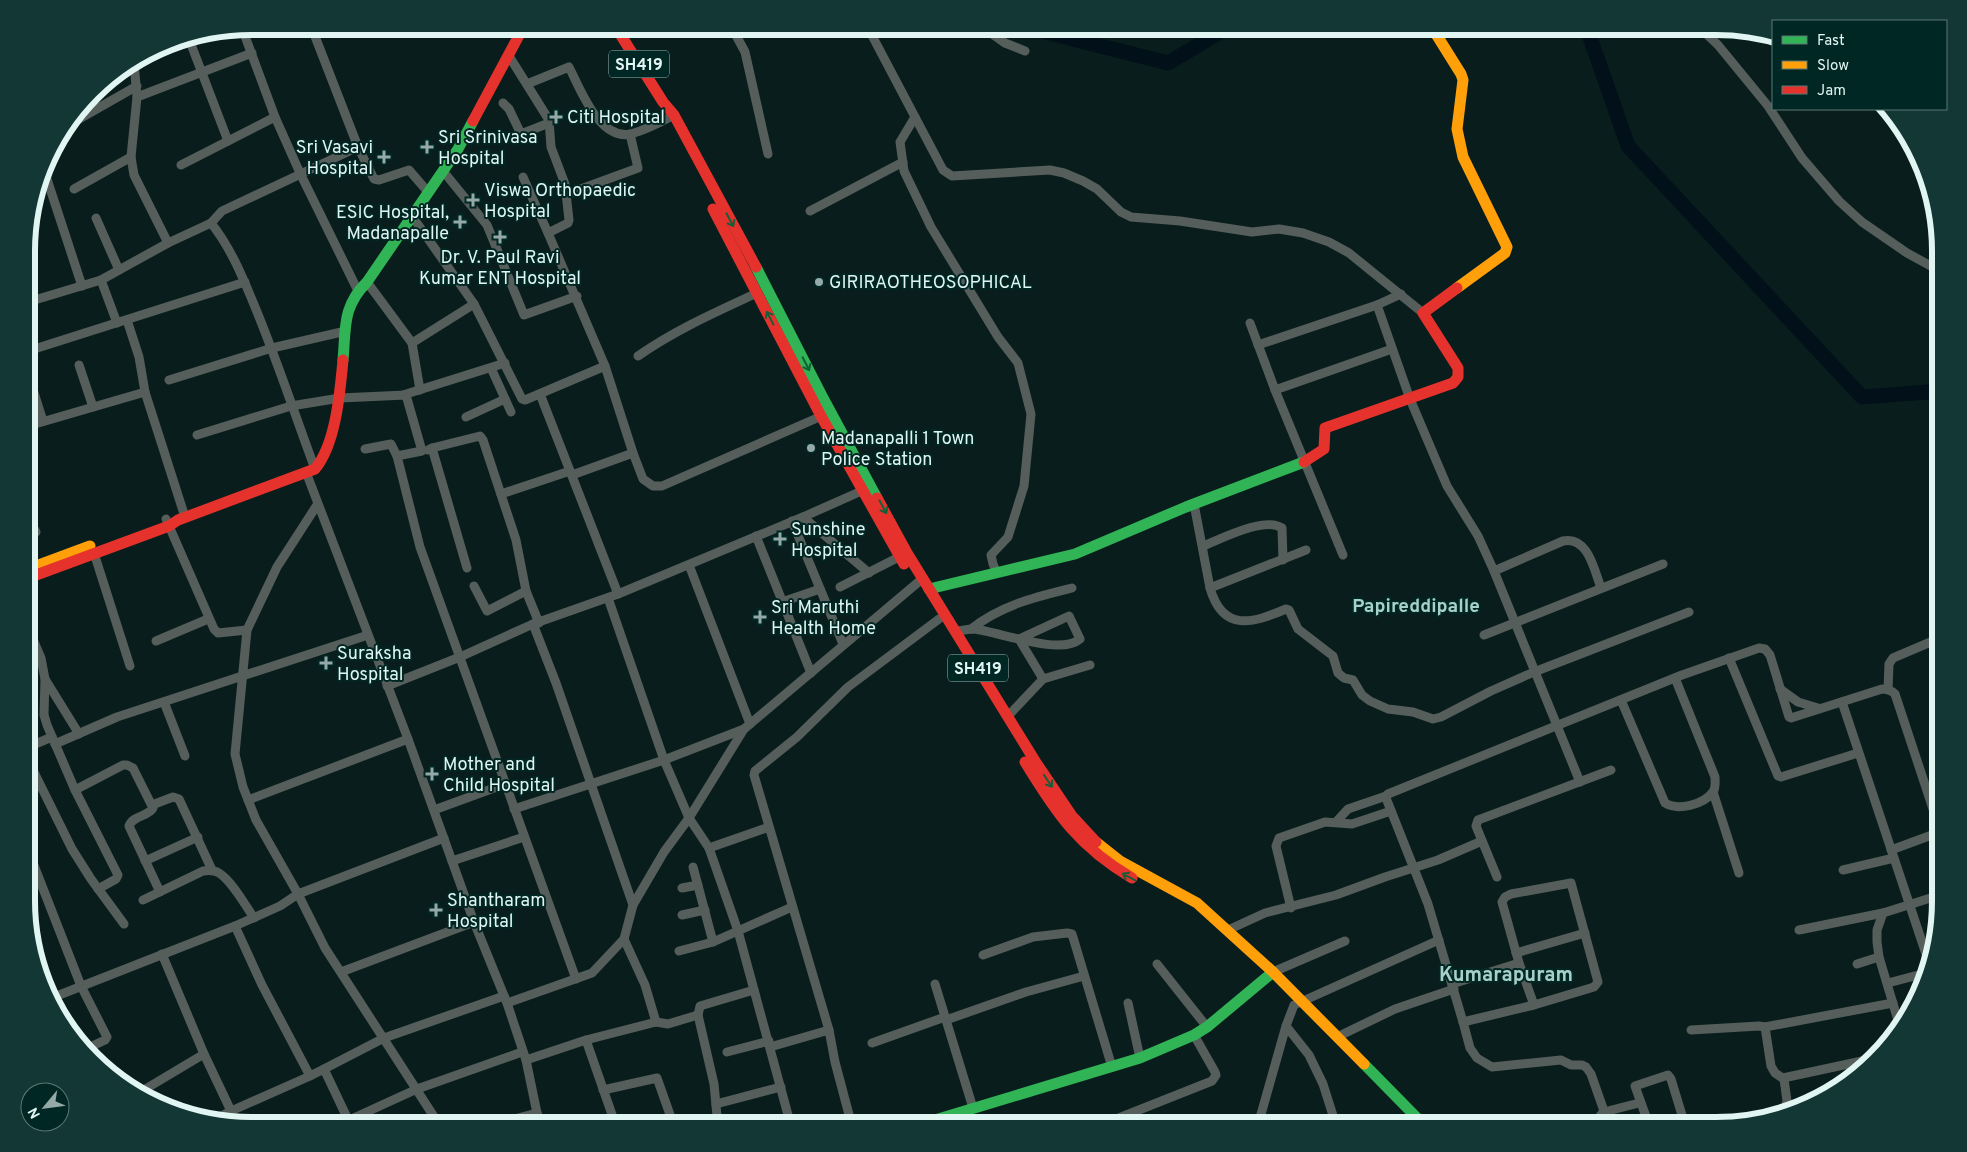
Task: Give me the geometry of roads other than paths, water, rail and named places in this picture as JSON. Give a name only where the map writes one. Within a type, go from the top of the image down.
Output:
[{"type":"main road","points":[[35,574],[52,565],[310,470],[324,458],[340,398],[348,310],[358,291],[367,282],[458,149],[479,107],[510,56],[520,35]]},
{"type":"main road","name":"SH419","points":[[621,35],[663,102],[826,414]]},
{"type":"main road","points":[[929,589],[1075,554],[1148,525],[1194,504],[1304,462],[1324,449],[1325,428],[1453,383],[1458,377],[1458,368],[1423,313],[1505,253],[1507,247],[1463,157],[1457,129],[1463,80],[1437,35]]},
{"type":"main road","name":"SH419","points":[[671,117],[757,293],[938,618],[1067,828],[1096,856],[1115,869],[1188,909],[1270,975]]},
{"type":"main road","name":"SH419","points":[[867,488],[899,557],[919,581],[929,589],[1040,769],[1084,831],[1120,861],[1197,903],[1228,930],[1404,1117]]},
{"type":"main road","points":[[35,568],[94,553],[175,520]]},
{"type":"main road","points":[[944,1117],[1140,1058],[1194,1035],[1207,1027],[1270,975]]},
{"type":"main road","name":"SH419","points":[[1298,1003],[1337,1037],[1416,1117]]},
{"type":"street","points":[[245,35],[275,117],[300,173],[358,291]]},
{"type":"street","points":[[314,35],[358,147],[374,179],[380,180],[410,170],[428,192]]},
{"type":"street","points":[[736,35],[745,52],[768,154]]},
{"type":"street","points":[[872,35],[943,170],[952,176],[1050,170],[1064,173],[1097,189],[1121,212],[1131,217],[1180,221],[1252,232],[1279,228],[1303,233],[1329,242],[1349,253],[1423,313]]},
{"type":"street","points":[[994,35],[1025,51]]},
{"type":"street","points":[[1707,35],[1718,45],[1768,106],[1802,158],[1839,201],[1862,222],[1892,243],[1932,266]]},
{"type":"street","points":[[191,43],[228,141]]},
{"type":"street","points":[[137,96],[252,53]]},
{"type":"street","points":[[510,56],[546,114],[549,123],[551,147],[565,184],[568,223],[548,233]]},
{"type":"street","points":[[527,84],[569,67],[593,115],[609,129],[620,133],[630,134],[671,117]]},
{"type":"street","points":[[135,69],[137,96],[131,157],[134,175],[137,185],[168,243]]},
{"type":"street","points":[[84,116],[137,86]]},
{"type":"street","points":[[503,103],[509,108],[521,134],[549,123]]},
{"type":"street","points":[[181,165],[275,117]]},
{"type":"street","points":[[916,117],[900,142],[904,171],[931,227],[998,337],[1018,363],[1031,414],[1024,486],[1008,537],[991,554],[993,564],[998,573]]},
{"type":"street","points":[[567,194],[638,168],[630,134]]},
{"type":"street","points":[[35,300],[100,280],[168,243],[211,223],[222,211],[358,147]]},
{"type":"street","points":[[74,189],[131,157]]},
{"type":"street","points":[[810,211],[903,162]]},
{"type":"street","points":[[443,171],[487,225],[522,313],[526,316],[576,296]]},
{"type":"street","points":[[523,177],[605,366],[643,479],[653,486],[662,486],[826,414]]},
{"type":"street","points":[[47,179],[82,286]]},
{"type":"street","points":[[412,216],[474,304],[522,399],[525,400],[605,366]]},
{"type":"street","points":[[96,218],[119,270]]},
{"type":"street","points":[[211,223],[234,258],[272,348],[310,470],[317,505],[408,739],[474,922],[505,1000],[524,1056],[539,1117]]},
{"type":"street","points":[[100,280],[117,323]]},
{"type":"street","points":[[35,349],[245,282]]},
{"type":"street","points":[[367,282],[412,343],[420,390]]},
{"type":"street","points":[[638,356],[690,324],[757,293]]},
{"type":"street","points":[[1258,345],[1401,294]]},
{"type":"street","points":[[412,343],[474,304]]},
{"type":"street","points":[[1377,304],[1410,399],[1447,486],[1478,536],[1494,572],[1580,782]]},
{"type":"street","points":[[127,320],[139,357],[145,392],[175,520],[208,619],[218,632],[247,630]]},
{"type":"street","points":[[1250,323],[1275,390],[1343,555]]},
{"type":"street","points":[[169,380],[272,348],[346,331]]},
{"type":"street","points":[[1275,390],[1392,349]]},
{"type":"street","points":[[197,434],[291,406],[340,398],[403,395],[505,363]]},
{"type":"street","points":[[79,365],[93,407]]},
{"type":"street","points":[[491,368],[511,412]]},
{"type":"street","points":[[35,424],[145,392]]},
{"type":"street","points":[[540,394],[618,594]]},
{"type":"street","points":[[35,395],[44,421]]},
{"type":"street","points":[[403,395],[406,395],[422,451]]},
{"type":"street","points":[[466,417],[505,399]]},
{"type":"street","points":[[397,456],[480,436],[484,440],[516,540],[526,591],[536,624],[633,905]]},
{"type":"street","points":[[365,448],[391,444],[397,456],[420,547],[576,979]]},
{"type":"street","points":[[432,448],[467,568]]},
{"type":"street","points":[[501,494],[633,453]]},
{"type":"street","points":[[387,686],[536,624],[608,598],[689,565],[867,488]]},
{"type":"street","points":[[1194,504],[1210,588],[1220,610],[1230,618],[1250,622],[1259,621],[1289,610],[1298,629],[1333,656],[1336,670],[1340,676],[1353,680],[1366,698],[1388,709],[1413,712],[1428,719],[1441,717],[1491,691],[1534,672],[1689,612]]},
{"type":"street","points":[[317,505],[276,567],[247,630],[235,754],[248,800],[256,820],[326,948],[434,1117]]},
{"type":"street","points":[[803,517],[869,573]]},
{"type":"street","points":[[792,521],[843,644]]},
{"type":"street","points":[[1203,546],[1262,524],[1278,525],[1282,528],[1283,533],[1283,560]]},
{"type":"street","points":[[756,536],[810,673]]},
{"type":"street","points":[[1494,572],[1570,540],[1582,545],[1601,588]]},
{"type":"street","points":[[1210,588],[1306,550]]},
{"type":"street","points":[[94,553],[130,666]]},
{"type":"street","points":[[840,587],[899,557]]},
{"type":"street","points":[[1484,636],[1513,622],[1663,564]]},
{"type":"street","points":[[689,565],[747,726]]},
{"type":"street","points":[[224,1115],[310,1076],[384,1038],[592,973],[624,939],[633,905],[664,852],[689,818],[747,726],[919,581]]},
{"type":"street","points":[[474,586],[487,611],[526,591]]},
{"type":"street","points":[[971,629],[987,617],[1010,605],[1072,588]]},
{"type":"street","points":[[782,602],[820,589]]},
{"type":"street","points":[[608,598],[664,760],[689,818],[709,848],[738,931],[788,1117]]},
{"type":"street","points":[[955,631],[971,629],[1019,639],[1053,645],[1080,640],[1070,616],[1019,639]]},
{"type":"street","points":[[850,1117],[835,1062],[829,1030],[754,778],[755,771],[797,737],[848,687],[938,618]]},
{"type":"street","points":[[156,642],[208,619]]},
{"type":"street","points":[[35,745],[79,734],[117,717],[368,634]]},
{"type":"street","points":[[1019,639],[1043,679]]},
{"type":"street","points":[[1888,689],[1890,664],[1893,658],[1932,641]]},
{"type":"street","points":[[35,643],[42,658],[45,679],[44,715],[75,790],[118,875],[116,879],[98,889]]},
{"type":"street","points":[[1336,822],[1348,809],[1386,796],[1675,678],[1759,648],[1765,649],[1770,655],[1788,717],[1791,718],[1882,689],[1888,689],[1896,694],[1932,806]]},
{"type":"street","points":[[1729,658],[1778,776],[1781,777],[1858,753]]},
{"type":"street","points":[[1008,716],[1043,679],[1090,665]]},
{"type":"street","points":[[1675,678],[1716,777],[1713,792],[1739,873]]},
{"type":"street","points":[[45,679],[79,734]]},
{"type":"street","points":[[1780,689],[1798,702],[1821,709]]},
{"type":"street","points":[[1622,700],[1665,803],[1678,807],[1691,805],[1713,792]]},
{"type":"street","points":[[164,702],[185,756]]},
{"type":"street","points":[[1842,702],[1926,954]]},
{"type":"street","points":[[514,809],[664,760],[747,726]]},
{"type":"street","points":[[248,800],[408,739]]},
{"type":"street","points":[[75,790],[127,764],[133,768],[152,805],[151,811],[132,820],[129,826],[160,892]]},
{"type":"street","points":[[1497,877],[1476,826],[1478,820],[1611,770]]},
{"type":"street","points":[[35,775],[61,830],[98,889],[124,924]]},
{"type":"street","points":[[434,810],[505,784]]},
{"type":"street","points":[[1386,796],[1439,940],[1470,1048],[1477,1058],[1492,1067],[1555,1060],[1576,1066],[1582,1065],[1591,1074],[1604,1112]]},
{"type":"street","points":[[152,805],[173,798],[179,799],[212,870]]},
{"type":"street","points":[[1291,908],[1276,846],[1279,838],[1316,824],[1325,822],[1359,823],[1390,811]]},
{"type":"street","points":[[709,848],[769,827]]},
{"type":"street","points":[[1843,870],[1892,854],[1932,835]]},
{"type":"street","points":[[146,861],[198,837]]},
{"type":"street","points":[[452,861],[524,837]]},
{"type":"street","points":[[57,996],[254,918],[280,906],[298,894],[444,838]]},
{"type":"street","points":[[1228,930],[1265,913],[1291,908],[1336,895],[1414,868],[1482,841]]},
{"type":"street","points":[[35,868],[81,986],[106,1037],[105,1040],[92,1046]]},
{"type":"street","points":[[693,868],[713,942]]},
{"type":"street","points":[[143,900],[203,871],[212,870],[227,880],[254,918]]},
{"type":"street","points":[[1463,1022],[1534,1005],[1594,987],[1598,982],[1571,883],[1512,894],[1505,897],[1502,902],[1519,963],[1534,1005]]},
{"type":"street","points":[[682,888],[698,885]]},
{"type":"street","points":[[1799,930],[1883,913],[1932,898]]},
{"type":"street","points":[[679,951],[713,942],[792,908]]},
{"type":"street","points":[[682,916],[705,910]]},
{"type":"street","points":[[1883,913],[1877,930],[1879,957],[1898,1018]]},
{"type":"street","points":[[341,972],[474,922]]},
{"type":"street","points":[[235,926],[262,985],[310,1076]]},
{"type":"street","points":[[983,955],[1033,937],[1070,933],[1112,1066]]},
{"type":"street","points":[[1516,953],[1585,933]]},
{"type":"street","points":[[624,939],[645,984],[656,1022]]},
{"type":"street","points":[[1260,1117],[1286,1026],[1298,1003],[1439,940]]},
{"type":"street","points":[[1270,975],[1345,941]]},
{"type":"street","points":[[162,954],[204,1054],[231,1111]]},
{"type":"street","points":[[1857,964],[1879,957]]},
{"type":"street","points":[[1337,1037],[1395,1009],[1519,963]]},
{"type":"street","points":[[1158,964],[1207,1027]]},
{"type":"street","points":[[1888,983],[1919,975]]},
{"type":"street","points":[[872,1043],[1026,992],[1084,976]]},
{"type":"street","points":[[935,984],[972,1108]]},
{"type":"street","points":[[718,1117],[714,1084],[698,1015],[700,1006],[754,990]]},
{"type":"street","points":[[1128,1003],[1140,1058]]},
{"type":"street","points":[[1691,1030],[1765,1027],[1893,1003]]},
{"type":"street","points":[[362,1117],[417,1089],[524,1056],[656,1022],[668,1024],[698,1015]]},
{"type":"street","points":[[1286,1026],[1309,1055],[1323,1084],[1333,1117]]},
{"type":"street","points":[[1765,1027],[1771,1066],[1775,1073],[1783,1078],[1860,1061]]},
{"type":"street","points":[[727,1052],[829,1030]]},
{"type":"street","points":[[1127,1117],[1214,1079],[1215,1072],[1194,1035]]},
{"type":"street","points":[[586,1040],[613,1117]]},
{"type":"street","points":[[145,1089],[204,1054]]},
{"type":"street","points":[[324,1069],[347,1117]]},
{"type":"street","points":[[1645,1117],[1635,1088],[1636,1084],[1668,1075],[1671,1079],[1682,1117]]},
{"type":"street","points":[[603,1090],[657,1078],[671,1117]]},
{"type":"street","points":[[1783,1078],[1787,1101],[1786,1106]]},
{"type":"street","points":[[716,1104],[780,1087]]},
{"type":"street","points":[[1600,1117],[1604,1112],[1639,1103]]},
{"type":"street","points":[[522,1117],[537,1113]]},
{"type":"waterway","points":[[1057,35],[1168,63],[1215,35]]},
{"type":"waterway","points":[[1589,35],[1628,146],[1862,397],[1932,392]]},
{"type":"place","name":"Citi Hospital","points":[[556,117]]},
{"type":"place","name":"Sri Srinivasa Hospital","points":[[427,147]]},
{"type":"place","name":"Sri Vasavi Hospital","points":[[384,157]]},
{"type":"place","name":"Viswa Orthopaedic Hospital","points":[[473,200]]},
{"type":"place","name":"ESIC Hospital, Madanapalle","points":[[460,222]]},
{"type":"place","name":"Dr. V. Paul Ravi Kumar ENT Hospital","points":[[500,237]]},
{"type":"place","name":"GIRIRAOTHEOSOPHICAL","points":[[819,282]]},
{"type":"place","name":"Madanapalli 1 Town Police Station","points":[[811,448]]},
{"type":"place","name":"Sunshine Hospital","points":[[780,539]]},
{"type":"place","name":"Sri Maruthi Health Home","points":[[760,617]]},
{"type":"place","name":"Suraksha Hospital","points":[[326,663]]},
{"type":"place","name":"Mother and Child Hospital","points":[[432,774]]},
{"type":"place","name":"Shantharam Hospital","points":[[436,910]]},
{"type":"district","name":"Papireddipalle","points":[[1416,605]]},
{"type":"district","name":"Kumarapuram","points":[[1506,974]]}]
